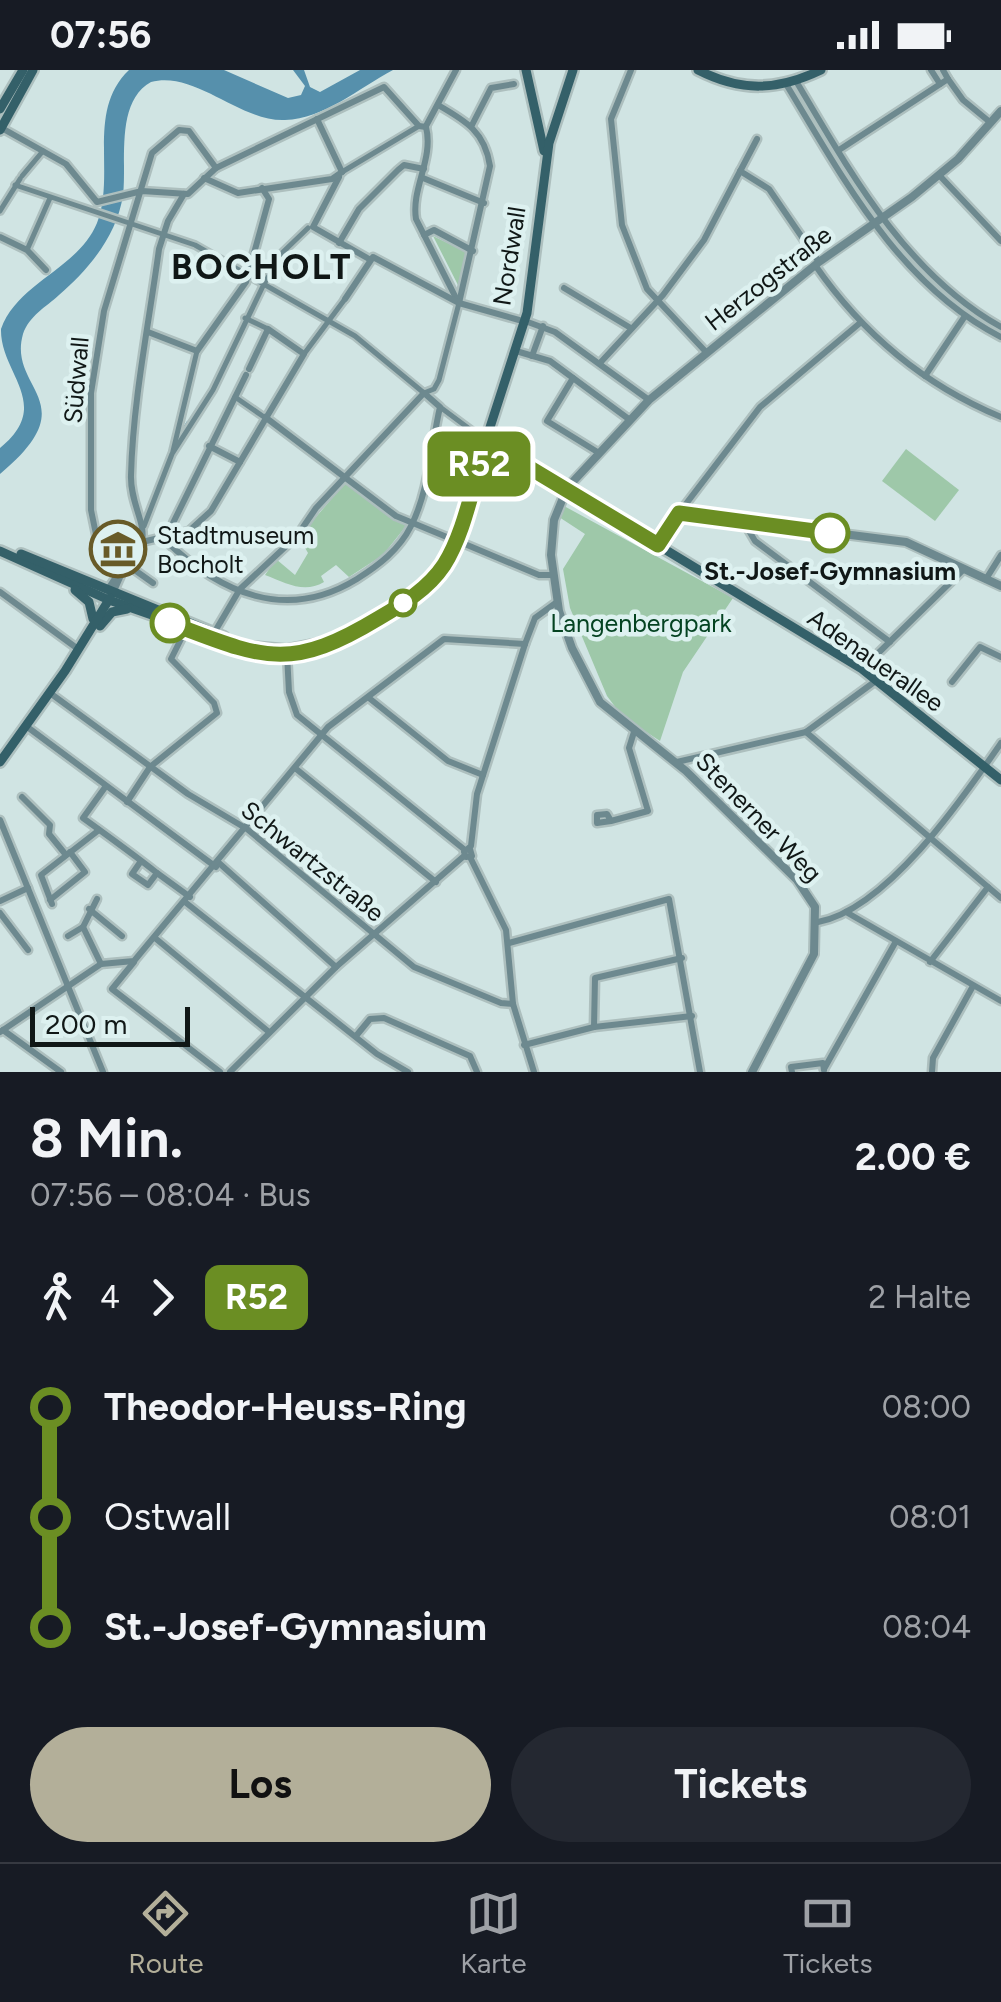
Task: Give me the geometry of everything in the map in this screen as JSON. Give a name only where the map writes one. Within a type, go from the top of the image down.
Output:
[{"type":"main road","points":[[1,106],[22,70]]},
{"type":"main road","points":[[0,128],[33,70]]},
{"type":"main road","name":"Nordwall","points":[[485,440],[516,351],[556,120],[576,70]]},
{"type":"main road","points":[[698,70],[726,84],[754,88],[791,82],[820,70]]},
{"type":"main road","name":"Nordwall","points":[[485,440],[522,320],[543,161],[540,122],[528,74]]},
{"type":"main road","points":[[540,122],[550,124],[556,120]]},
{"type":"main road","points":[[0,548],[135,610],[253,653],[286,653],[328,646],[403,604],[438,572],[455,541],[485,440]]},
{"type":"main road","name":"Adenauerallee","points":[[485,440],[862,669],[1001,780]]},
{"type":"main road","points":[[0,548],[61,580],[250,646],[286,653]]},
{"type":"main road","points":[[61,580],[89,602],[93,618]]},
{"type":"main road","points":[[81,646],[108,595]]},
{"type":"main road","points":[[0,762],[81,646],[108,595]]},
{"type":"main road","points":[[81,646],[112,612],[135,610]]},
{"type":"street","points":[[204,178],[234,192],[332,179],[423,126],[456,70]]},
{"type":"street","points":[[631,70],[613,108],[611,134],[622,225],[640,274],[656,300],[706,352]]},
{"type":"street","points":[[726,84],[735,70]]},
{"type":"street","points":[[931,70],[940,84]]},
{"type":"street","points":[[943,70],[962,100],[992,123]]},
{"type":"street","points":[[832,155],[948,78]]},
{"type":"street","points":[[791,82],[826,127],[883,217],[927,272],[1001,327]]},
{"type":"street","points":[[791,82],[817,133],[874,223],[922,280],[965,316],[1001,337]]},
{"type":"street","points":[[472,125],[491,88],[514,84]]},
{"type":"street","points":[[0,128],[75,172],[100,202],[142,191],[184,194],[192,192],[216,168],[389,88],[423,126],[423,174],[415,214],[459,303]]},
{"type":"street","points":[[214,633],[240,589],[298,536],[344,479],[400,424],[421,395],[437,386],[474,251],[489,159],[472,125],[438,105]]},
{"type":"street","name":"Herzogstraße","points":[[568,488],[649,400],[817,263],[939,175],[1001,111]]},
{"type":"street","points":[[316,119],[342,172]]},
{"type":"street","points":[[817,133],[826,127]]},
{"type":"street","name":"Südwall","points":[[153,583],[103,550],[95,533],[90,510],[91,392],[104,311],[152,152],[178,130],[195,136],[216,168]]},
{"type":"street","points":[[600,364],[704,240],[757,139]]},
{"type":"street","points":[[0,211],[43,151]]},
{"type":"street","points":[[339,243],[359,209],[404,165],[484,203]]},
{"type":"street","points":[[740,170],[769,189],[860,323],[925,376],[1001,417]]},
{"type":"street","points":[[342,172],[313,225],[317,231],[459,303],[543,326],[649,400]]},
{"type":"street","points":[[939,175],[999,236]]},
{"type":"street","points":[[19,180],[50,198],[196,245],[330,320],[421,395],[485,440]]},
{"type":"street","points":[[142,542],[144,526],[172,454],[197,351],[248,275],[276,186]]},
{"type":"street","points":[[262,188],[268,194],[267,207]]},
{"type":"street","points":[[144,526],[132,502],[131,476],[148,332],[162,234],[184,194]]},
{"type":"street","points":[[27,250],[50,198]]},
{"type":"street","points":[[172,454],[213,390],[264,284],[284,252],[308,228]]},
{"type":"street","points":[[424,235],[434,230],[474,251]]},
{"type":"street","points":[[0,237],[27,250],[46,270]]},
{"type":"street","points":[[108,595],[132,550],[142,542],[176,536],[211,511],[264,417],[371,258]]},
{"type":"street","points":[[564,288],[628,328]]},
{"type":"street","points":[[925,376],[965,316]]},
{"type":"street","points":[[246,318],[306,352]]},
{"type":"street","points":[[658,545],[760,407],[860,323]]},
{"type":"street","points":[[532,356],[543,326]]},
{"type":"street","points":[[176,536],[173,522],[268,330]]},
{"type":"street","points":[[148,332],[197,351]]},
{"type":"street","points":[[516,351],[573,378],[630,420]]},
{"type":"street","points":[[573,378],[547,421],[600,453]]},
{"type":"street","points":[[235,397],[344,479],[412,523],[540,576],[553,575]]},
{"type":"street","points":[[165,540],[208,573],[240,589],[299,603],[324,597],[387,558],[412,523],[440,407]]},
{"type":"street","points":[[209,446],[240,462]]},
{"type":"street","name":"Stenerner Weg","points":[[568,488],[552,530],[553,575],[558,607],[591,688],[614,717],[677,762],[807,891],[818,922],[846,912],[900,869],[1001,742]]},
{"type":"street","points":[[679,513],[906,542],[1001,586]]},
{"type":"street","points":[[746,524],[755,541],[890,642]]},
{"type":"street","points":[[986,579],[1001,555]]},
{"type":"street","points":[[862,669],[964,568]]},
{"type":"street","points":[[0,592],[81,646]]},
{"type":"street","points":[[230,1072],[304,996],[467,853],[483,775],[524,644],[539,614],[558,607]]},
{"type":"street","points":[[128,802],[150,767],[217,712],[214,703],[171,659],[186,629]]},
{"type":"street","points":[[220,1072],[112,989],[321,736],[444,639],[524,644]]},
{"type":"street","points":[[952,682],[980,647],[1001,657]]},
{"type":"street","points":[[286,653],[291,702],[297,715],[467,853],[498,910],[509,943],[513,1004],[533,1072]]},
{"type":"street","points":[[677,762],[806,732],[876,680]]},
{"type":"street","name":"Schwartzstraße","points":[[50,693],[150,767],[247,829],[414,966],[501,1003],[513,1004]]},
{"type":"street","points":[[369,698],[448,761],[483,775]]},
{"type":"street","points":[[26,726],[218,865],[336,967]]},
{"type":"street","points":[[611,820],[648,812],[629,748],[634,732]]},
{"type":"street","points":[[806,732],[1001,898]]},
{"type":"street","points":[[295,768],[436,882]]},
{"type":"street","points":[[106,786],[83,818],[158,873],[304,996],[404,1071]]},
{"type":"street","points":[[22,797],[50,825],[50,834],[68,854],[85,872],[51,902],[42,875],[68,854],[98,830]]},
{"type":"street","points":[[0,820],[103,1072]]},
{"type":"street","points":[[141,861],[132,874],[148,885],[158,873]]},
{"type":"street","points":[[930,962],[941,942],[988,887]]},
{"type":"street","points":[[0,901],[28,888]]},
{"type":"street","points":[[509,943],[669,898],[700,1072]]},
{"type":"street","points":[[68,936],[83,927],[97,899]]},
{"type":"street","points":[[89,909],[122,936]]},
{"type":"street","points":[[846,912],[1001,1001]]},
{"type":"street","points":[[0,913],[28,950]]},
{"type":"street","points":[[752,1072],[807,970],[818,922]]},
{"type":"street","points":[[83,927],[101,964]]},
{"type":"street","points":[[154,938],[268,1032]]},
{"type":"street","points":[[824,1071],[895,942]]},
{"type":"street","points":[[594,1028],[595,978],[682,958]]},
{"type":"street","points":[[61,1072],[2,1031],[101,964],[134,961]]},
{"type":"street","points":[[932,1072],[933,1058],[973,986]]},
{"type":"street","points":[[524,1044],[594,1028],[692,1016]]},
{"type":"street","points":[[356,1036],[370,1020],[384,1018],[464,1053],[478,1072]]},
{"type":"street","points":[[792,1072],[791,1068],[822,1063],[824,1071]]},
{"type":"green space","points":[[433,236],[468,253],[459,288],[459,287]]},
{"type":"green space","points":[[906,449],[959,490],[935,521],[882,481]]},
{"type":"green space","points":[[345,483],[406,526],[383,555],[349,577],[336,565],[321,576],[324,582],[309,587],[265,575],[276,559],[295,575],[308,553],[299,537]]},
{"type":"green space","name":"Langenbergpark","points":[[564,506],[733,598],[683,672],[660,741],[622,716],[607,696],[570,608],[563,569],[585,534],[559,517]]},
{"type":"water","points":[[129,70],[224,70],[288,98],[301,95],[305,86],[293,70],[304,70],[310,87],[320,92],[360,70],[393,70],[327,108],[285,120],[251,113],[184,83],[151,82],[140,91],[127,118],[123,195],[115,224],[90,263],[34,317],[23,334],[21,353],[42,412],[38,429],[26,449],[0,474],[0,448],[16,432],[24,403],[1,329],[20,299],[76,252],[97,223],[102,204],[109,104],[116,86]]},
{"type":"waterway","points":[[181,433],[188,422]]},
{"type":"bus line","name":"R52","points":[[170,623],[269,656],[306,654],[339,641],[417,594],[443,566],[487,442],[658,545],[679,513],[830,533]]},
{"type":"place","name":"St.-Josef-Gymnasium","points":[[830,533]]},
{"type":"place","name":"Stadtmuseum Bocholt","points":[[118,549]]},
{"type":"district","name":"BOCHOLT","points":[[262,267]]}]
